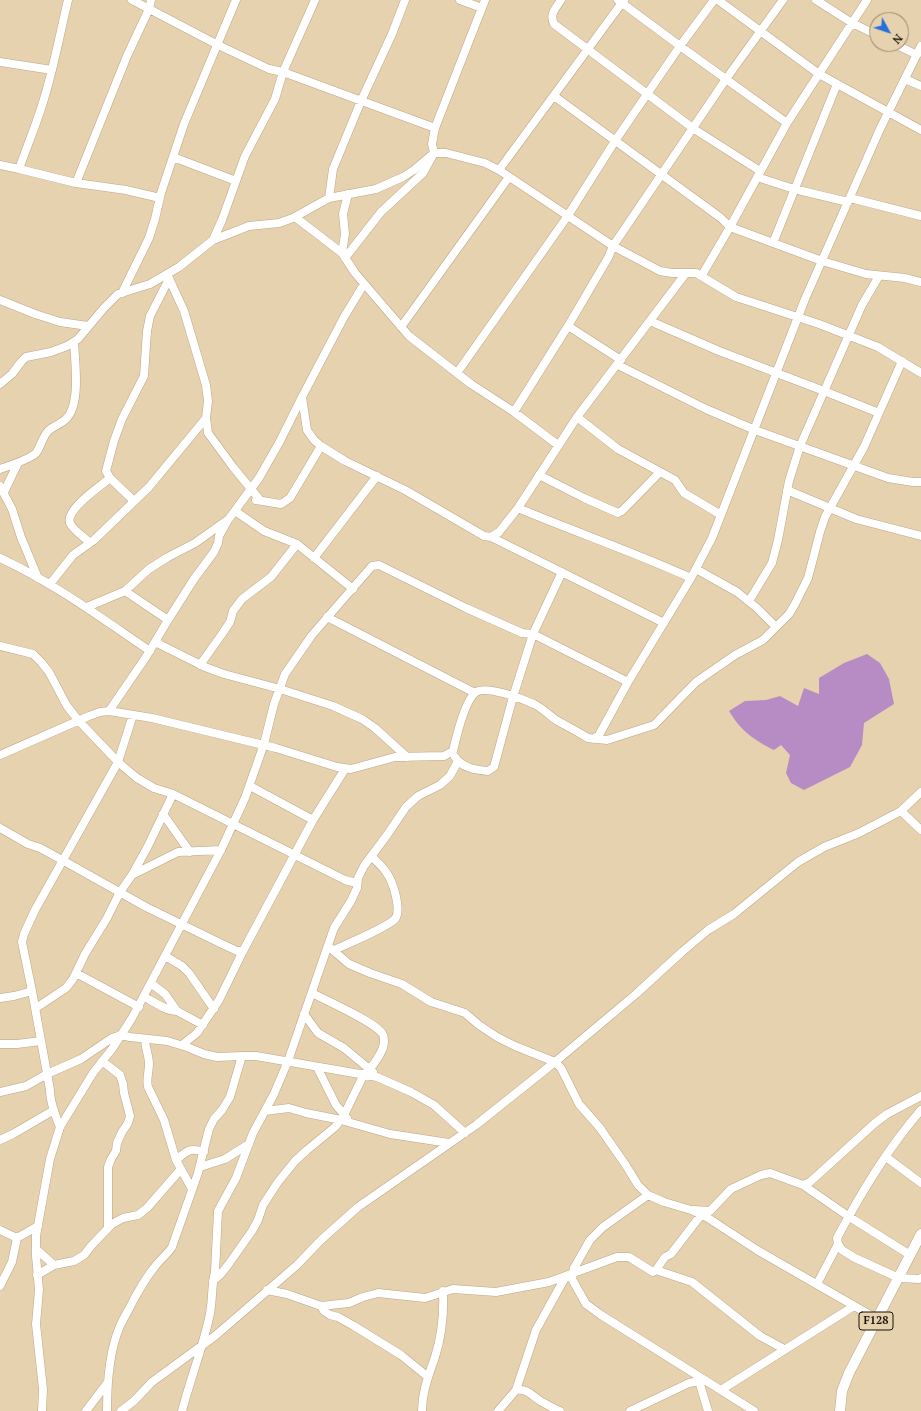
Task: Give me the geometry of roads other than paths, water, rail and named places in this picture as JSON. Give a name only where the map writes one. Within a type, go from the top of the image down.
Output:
[{"type":"main road","name":"F128","points":[[840,1411],[842,1391],[849,1373],[921,1234]]},
{"type":"street","points":[[19,169],[44,100],[68,0]]},
{"type":"street","points":[[132,0],[218,45],[269,69],[283,72],[435,128]]},
{"type":"street","points":[[76,183],[127,56],[149,9],[151,0]]},
{"type":"street","points":[[122,293],[149,238],[160,198],[184,124],[236,0]]},
{"type":"street","points":[[213,240],[222,220],[245,156],[275,99],[283,72],[315,0]]},
{"type":"street","points":[[329,198],[333,170],[361,101],[392,34],[405,0]]},
{"type":"street","points":[[343,256],[381,212],[424,173],[434,153],[432,144],[435,128],[483,4],[460,0]]},
{"type":"street","points":[[561,0],[552,14],[554,24],[694,129],[759,174],[794,189],[921,216]]},
{"type":"street","points":[[457,373],[567,217],[647,94],[714,0]]},
{"type":"street","points":[[718,0],[819,74],[921,130]]},
{"type":"street","points":[[514,412],[568,326],[608,258],[613,246],[661,174],[694,129],[726,79],[783,0]]},
{"type":"street","points":[[816,0],[869,31]]},
{"type":"street","points":[[702,275],[730,227],[786,123],[867,0]]},
{"type":"street","points":[[499,170],[588,50],[621,1],[786,123]]},
{"type":"street","points":[[594,739],[599,736],[628,682],[691,578],[712,538],[798,317],[888,113],[921,46]]},
{"type":"street","points":[[909,51],[917,55]]},
{"type":"street","points":[[0,62],[52,70]]},
{"type":"street","points":[[905,79],[921,86]]},
{"type":"street","points":[[773,243],[837,84]]},
{"type":"street","points":[[554,96],[721,218],[730,227],[822,261],[866,274],[905,278],[921,282]]},
{"type":"street","points":[[0,384],[12,374],[26,357],[51,352],[67,346],[78,339],[118,294],[150,284],[168,276],[213,240],[249,226],[279,223],[294,217],[329,198],[376,189],[403,177],[434,153],[446,154],[485,163],[499,170],[567,217],[613,246],[660,271],[672,273],[696,273],[702,275],[736,297],[849,335],[878,347],[921,373]]},
{"type":"street","points":[[173,157],[236,181]]},
{"type":"street","points":[[0,165],[76,183],[126,190],[160,198]]},
{"type":"street","points":[[401,327],[509,177]]},
{"type":"street","points":[[343,256],[345,234],[343,214],[348,194]]},
{"type":"street","points":[[294,217],[343,256],[364,284],[410,336],[457,373],[514,412],[558,445]]},
{"type":"street","points":[[491,537],[499,532],[518,508],[577,418],[686,273]]},
{"type":"street","points":[[866,274],[870,289]]},
{"type":"street","points":[[168,276],[184,311],[206,385],[208,401],[206,418],[208,433],[260,500]]},
{"type":"street","points":[[134,501],[110,478],[106,471],[114,441],[130,400],[144,376],[147,331],[150,316],[168,276]]},
{"type":"street","points":[[749,601],[772,563],[787,490],[800,446],[870,289],[879,276]]},
{"type":"street","points":[[109,711],[150,651],[194,579],[214,552],[219,536],[228,520],[251,490],[279,443],[344,317],[364,284]]},
{"type":"street","points":[[0,300],[53,320],[88,326]]},
{"type":"street","points":[[650,321],[719,352],[879,413]]},
{"type":"street","points":[[568,326],[619,363],[706,409],[755,430],[888,478],[921,482]]},
{"type":"street","points":[[0,469],[18,463],[36,453],[48,431],[66,419],[73,408],[75,398],[76,369],[74,342]]},
{"type":"street","points":[[562,572],[533,634],[513,697],[494,767],[488,771],[480,771],[467,767],[458,761],[453,751],[464,712],[470,699],[475,693],[482,690],[497,692],[513,697],[534,705],[588,738],[607,740],[654,725],[696,682],[730,658],[762,640],[789,614],[802,591],[808,578],[825,517],[848,474],[854,466],[902,361]]},
{"type":"street","points":[[302,397],[307,430],[314,440],[321,446],[345,461],[405,490],[484,536],[491,537],[664,623]]},
{"type":"street","points":[[50,584],[74,555],[107,528],[148,487],[206,418]]},
{"type":"street","points":[[577,418],[618,449],[675,480],[684,493],[722,515]]},
{"type":"street","points":[[245,498],[281,504],[290,498],[321,446]]},
{"type":"street","points":[[18,463],[2,489],[12,509],[21,537],[38,578]]},
{"type":"street","points":[[539,475],[584,498],[618,513],[622,511],[660,472]]},
{"type":"street","points":[[314,558],[377,476]]},
{"type":"street","points":[[90,543],[71,524],[71,514],[74,508],[110,478]]},
{"type":"street","points":[[787,490],[856,519],[921,536]]},
{"type":"street","points":[[518,508],[566,528],[649,558],[691,578]]},
{"type":"street","points":[[235,511],[264,532],[297,544],[353,589]]},
{"type":"street","points":[[87,607],[125,591],[149,569],[195,543],[228,520]]},
{"type":"street","points":[[200,665],[230,622],[233,611],[242,599],[271,577],[297,544]]},
{"type":"street","points":[[0,558],[50,584],[87,607],[150,651]]},
{"type":"street","points":[[42,1411],[43,1389],[36,1324],[39,1290],[36,1236],[50,1159],[60,1126],[93,1073],[121,1035],[139,1007],[221,850],[250,786],[264,744],[274,704],[285,674],[312,635],[372,566],[379,565],[522,633],[533,634],[628,682]]},
{"type":"street","points":[[696,569],[738,592],[776,626]]},
{"type":"street","points":[[125,591],[168,620]]},
{"type":"street","points":[[327,617],[475,693]]},
{"type":"street","points":[[155,642],[200,665],[224,674],[280,689],[333,706],[362,719],[375,728],[408,757]]},
{"type":"street","points":[[0,649],[0,646],[33,654],[41,662],[55,682],[67,706],[78,720],[118,762],[137,778],[154,788],[173,794],[233,823],[344,880],[357,883]]},
{"type":"street","points":[[0,756],[78,720],[100,712],[109,711],[202,729],[264,744],[345,769],[395,758],[444,756],[453,751]]},
{"type":"street","points":[[60,1126],[50,1098],[36,1008],[22,942],[35,910],[64,861],[118,762],[133,715]]},
{"type":"street","points":[[182,1411],[210,1316],[215,1272],[218,1211],[236,1178],[249,1144],[274,1094],[288,1061],[304,1014],[331,948],[334,928],[351,901],[364,866],[387,836],[406,807],[418,796],[440,785],[450,776],[458,761]]},
{"type":"street","points":[[182,1045],[196,1033],[214,1009],[243,951],[313,820],[345,769]]},
{"type":"street","points":[[250,786],[313,820]]},
{"type":"street","points":[[121,1411],[134,1401],[152,1382],[201,1346],[280,1280],[358,1207],[465,1133],[555,1062],[636,994],[708,930],[734,914],[798,862],[824,847],[860,833],[901,811],[921,792]]},
{"type":"street","points":[[36,1008],[66,988],[76,973],[120,892],[132,875],[173,794]]},
{"type":"street","points":[[901,811],[921,830]]},
{"type":"street","points":[[163,814],[190,852]]},
{"type":"street","points":[[0,828],[220,944],[237,951],[243,951]]},
{"type":"street","points":[[132,875],[176,853],[221,850]]},
{"type":"street","points":[[331,948],[381,928],[394,920],[398,913],[397,902],[390,880],[386,872],[371,856]]},
{"type":"street","points":[[331,948],[349,964],[375,976],[402,984],[431,1002],[465,1013],[479,1026],[497,1037],[555,1062],[560,1068],[579,1104],[600,1128],[638,1185],[648,1195],[701,1215],[757,1250],[877,1319]]},
{"type":"street","points":[[165,956],[182,966],[189,973],[214,1009]]},
{"type":"street","points":[[76,973],[139,1007]]},
{"type":"street","points":[[152,984],[165,994],[177,1012]]},
{"type":"street","points":[[0,998],[32,991]]},
{"type":"street","points":[[213,1281],[220,1275],[252,1231],[258,1220],[263,1205],[278,1182],[295,1161],[335,1128],[367,1071],[381,1052],[384,1044],[383,1034],[378,1028],[312,993]]},
{"type":"street","points":[[144,997],[203,1025]]},
{"type":"street","points":[[304,1014],[318,1033],[344,1048],[367,1071],[434,1105],[465,1133]]},
{"type":"street","points":[[0,1092],[26,1086],[47,1074],[81,1059],[112,1038],[121,1035],[167,1041],[217,1057],[256,1056],[335,1071],[367,1071]]},
{"type":"street","points":[[145,1039],[145,1047],[149,1065],[146,1081],[164,1120],[176,1160],[192,1189]]},
{"type":"street","points":[[148,1055],[155,1039]]},
{"type":"street","points":[[0,1044],[17,1044],[41,1040]]},
{"type":"street","points":[[107,1411],[108,1381],[115,1341],[120,1327],[139,1290],[154,1267],[167,1255],[172,1247],[200,1167],[209,1129],[214,1119],[230,1097],[242,1056]]},
{"type":"street","points":[[102,1061],[120,1075],[130,1116],[108,1167],[108,1228]]},
{"type":"street","points":[[316,1067],[342,1117]]},
{"type":"street","points":[[803,1185],[817,1177],[875,1123],[887,1114],[921,1096]]},
{"type":"street","points":[[265,1110],[289,1108],[306,1113],[342,1117],[351,1123],[390,1134],[449,1143]]},
{"type":"street","points":[[0,1140],[54,1110]]},
{"type":"street","points":[[921,1110],[904,1130],[857,1200],[837,1238],[838,1244],[842,1250],[855,1258],[899,1278],[921,1278]]},
{"type":"street","points":[[200,1167],[215,1163],[228,1157],[249,1144]]},
{"type":"street","points":[[176,1160],[188,1150],[196,1149],[204,1152]]},
{"type":"street","points":[[228,1157],[241,1166]]},
{"type":"street","points":[[886,1157],[921,1183]]},
{"type":"street","points":[[37,1275],[54,1265],[74,1261],[84,1255],[108,1228],[123,1218],[138,1215],[147,1208],[181,1169]]},
{"type":"street","points":[[691,1210],[710,1211],[731,1189],[761,1175],[770,1173],[803,1185],[848,1216],[910,1255]]},
{"type":"street","points":[[498,1411],[516,1390],[536,1330],[590,1240],[602,1227],[648,1195]]},
{"type":"street","points":[[108,1214],[123,1218]]},
{"type":"street","points":[[656,1270],[665,1257],[671,1254],[701,1215]]},
{"type":"street","points":[[0,1286],[12,1262],[17,1238],[38,1226]]},
{"type":"street","points":[[0,1230],[17,1238]]},
{"type":"street","points":[[817,1284],[838,1244]]},
{"type":"street","points":[[36,1250],[54,1265]]},
{"type":"street","points":[[268,1290],[287,1294],[321,1306],[349,1303],[378,1293],[425,1298],[453,1289],[496,1292],[549,1282],[617,1256],[629,1257],[653,1272],[656,1270],[692,1282],[760,1336],[784,1350]]},
{"type":"street","points":[[211,1302],[220,1275]]},
{"type":"street","points":[[569,1275],[586,1304],[702,1380],[754,1411]]},
{"type":"street","points":[[280,1280],[287,1294]]},
{"type":"street","points":[[422,1411],[425,1385],[442,1330],[444,1311],[443,1292]]},
{"type":"street","points":[[321,1306],[324,1311],[330,1315],[338,1317],[354,1326],[401,1355],[428,1377]]},
{"type":"street","points":[[721,1390],[854,1306]]},
{"type":"street","points":[[630,1411],[689,1383],[702,1380]]},
{"type":"street","points":[[702,1380],[708,1411]]},
{"type":"street","points":[[86,1411],[108,1381]]},
{"type":"street","points":[[516,1390],[520,1389],[530,1392],[540,1401],[557,1411]]}]
